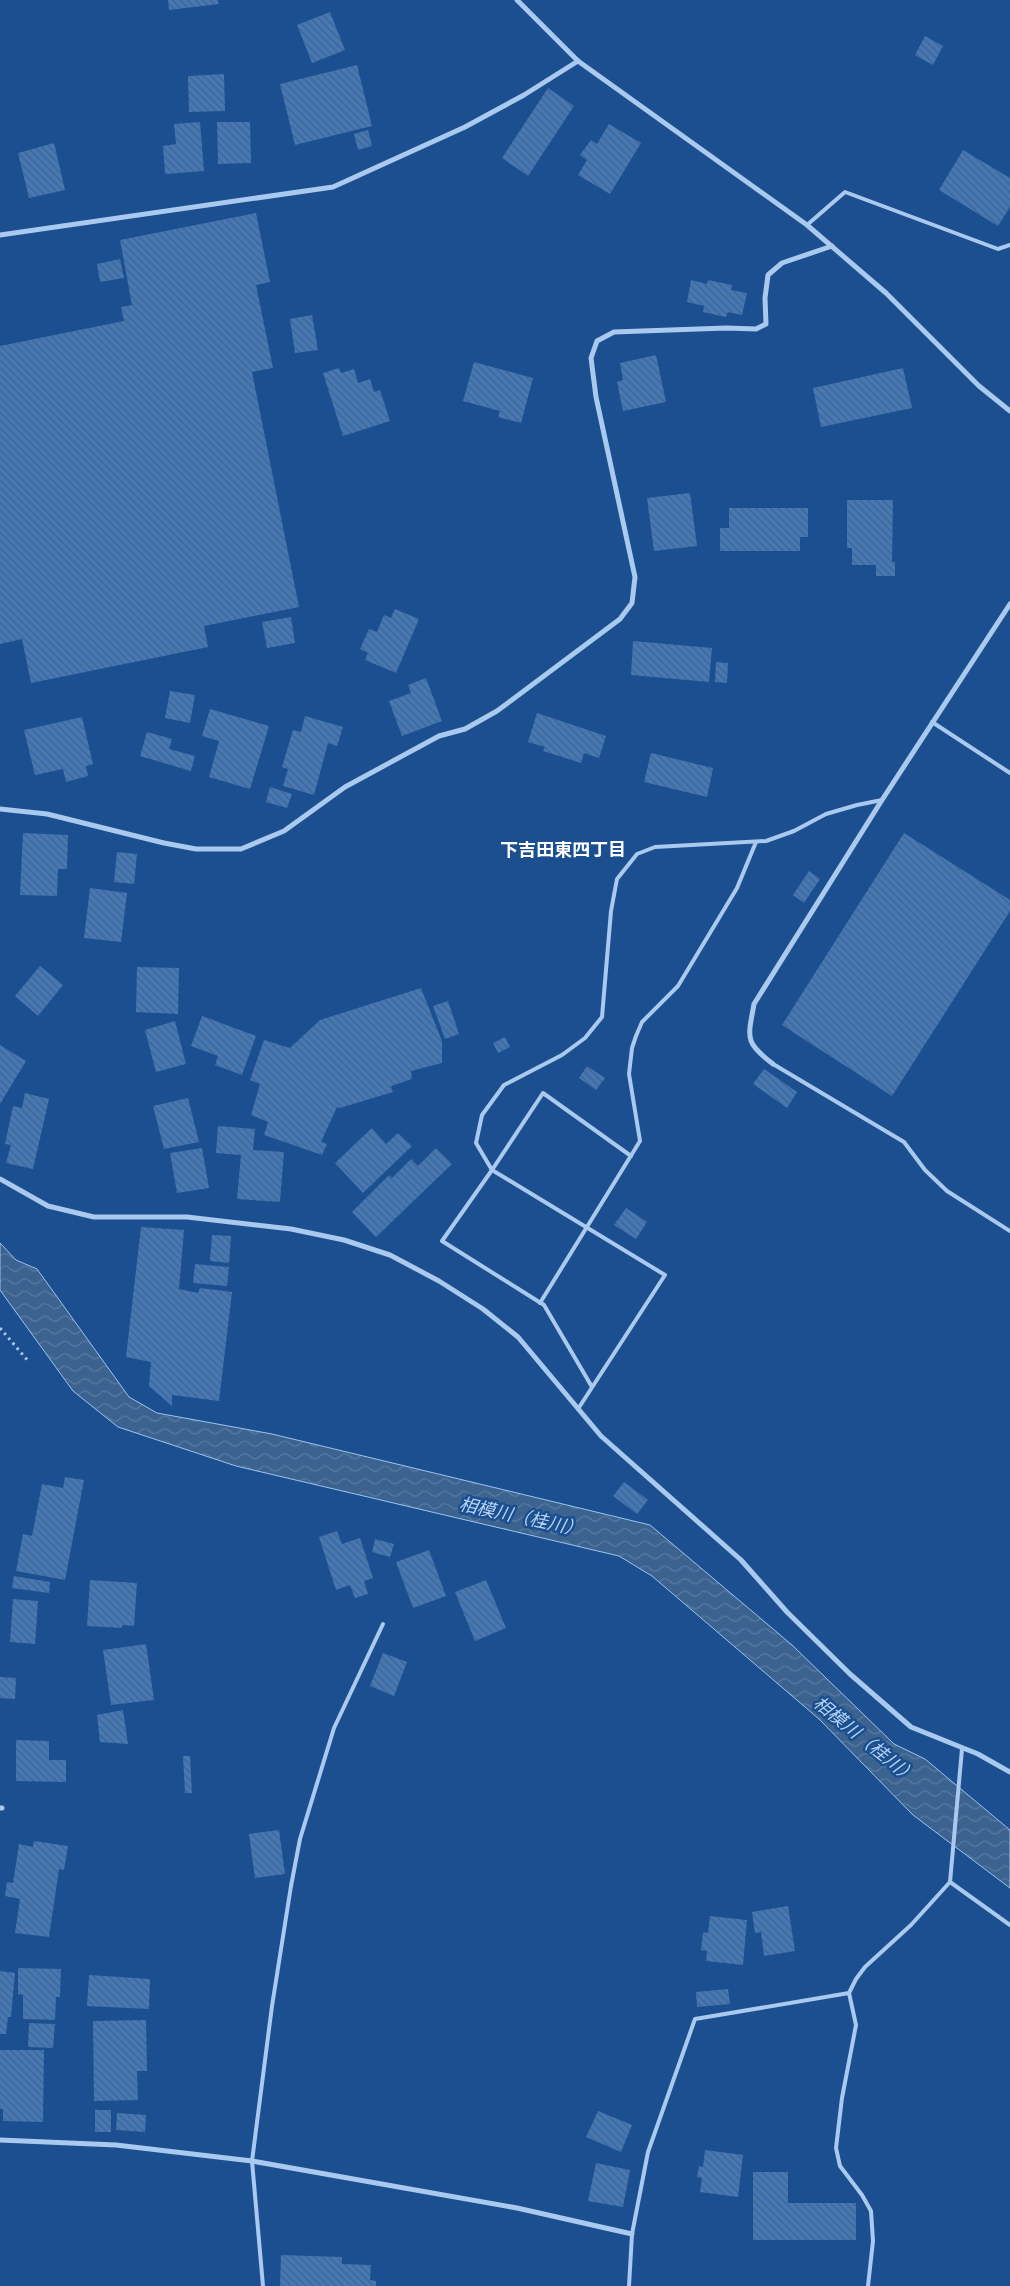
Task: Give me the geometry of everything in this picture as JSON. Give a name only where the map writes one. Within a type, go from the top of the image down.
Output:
[{"type":"street","points":[[518,0],[578,60],[807,225],[886,293],[979,386],[1010,411]]},
{"type":"street","points":[[0,235],[333,187],[465,127],[524,95],[578,60]]},
{"type":"street","points":[[0,809],[47,814],[164,844],[196,849],[241,849],[284,832],[345,787],[439,736],[464,729],[497,711],[620,620],[632,603],[635,576],[596,397],[592,358],[597,341],[614,332],[726,328],[756,330],[766,324],[765,298],[768,275],[782,263],[832,246]]},
{"type":"street","points":[[774,1064],[756,1051],[748,1036],[754,1004],[882,800],[1010,604]]},
{"type":"street","points":[[0,1179],[48,1206],[94,1217],[187,1217],[291,1229],[344,1240],[390,1255],[439,1281],[483,1310],[518,1337],[601,1436],[741,1560],[787,1612],[857,1680],[911,1727],[978,1754],[1010,1772]]},
{"type":"street","points":[[0,2140],[116,2145],[252,2161],[517,2208],[632,2234]]},
{"type":"lane","points":[[807,225],[845,192],[998,249],[1010,245]]},
{"type":"lane","points":[[932,722],[1010,773]]},
{"type":"lane","points":[[578,1409],[666,1274],[492,1170],[476,1143],[482,1115],[504,1084],[562,1055],[585,1038],[602,1017],[611,911],[617,879],[637,854],[655,847],[766,841],[794,831],[826,814],[882,800]]},
{"type":"lane","points":[[540,1303],[640,1140],[629,1074],[632,1048],[642,1022],[678,986],[737,888],[756,842]]},
{"type":"lane","points":[[774,1064],[904,1142],[925,1170],[947,1192],[1010,1231]]},
{"type":"lane","points":[[592,1386],[544,1305],[442,1241],[543,1093],[631,1156]]},
{"type":"lane","points":[[263,2286],[252,2161],[272,2006],[300,1839],[334,1728],[383,1624]]},
{"type":"lane","points":[[868,2286],[873,2241],[871,2211],[862,2195],[840,2166],[836,2148],[842,2098],[856,2025],[849,1993],[856,1978],[865,1967],[912,1925],[950,1882],[962,1749]]},
{"type":"lane","points":[[950,1882],[1010,1925]]},
{"type":"lane","points":[[629,2286],[632,2234],[648,2152],[695,2019],[849,1993]]},
{"type":"path","points":[[0,1328],[29,1362]]},
{"type":"water","name":"相模川（桂川）","points":[[0,1243],[16,1260],[37,1269],[129,1397],[157,1413],[272,1434],[650,1525],[792,1645],[894,1744],[925,1759],[1010,1830],[1010,1888],[913,1815],[819,1719],[652,1576],[619,1556],[236,1466],[118,1427],[73,1391],[0,1290]]},
{"type":"building","points":[[168,0],[218,0],[219,4],[169,10]]},
{"type":"building","points":[[330,12],[345,50],[312,63],[297,25]]},
{"type":"building","points":[[925,36],[943,46],[933,65],[915,55]]},
{"type":"building","points":[[357,65],[372,126],[295,145],[280,84]]},
{"type":"building","points":[[224,74],[225,111],[189,112],[188,76]]},
{"type":"building","points":[[548,88],[574,106],[528,176],[502,158]]},
{"type":"building","points":[[200,122],[204,171],[165,174],[163,146],[176,144],[174,124]]},
{"type":"building","points":[[217,122],[250,122],[251,163],[218,164]]},
{"type":"building","points":[[609,124],[641,143],[610,194],[578,175],[587,160],[580,155],[591,140],[597,144]]},
{"type":"building","points":[[368,130],[372,146],[358,150],[354,134]]},
{"type":"building","points":[[54,143],[65,190],[29,198],[18,153]]},
{"type":"building","points":[[963,150],[1010,178],[1010,207],[998,226],[939,190]]},
{"type":"building","points":[[256,213],[270,282],[256,285],[273,368],[252,372],[299,607],[204,626],[208,647],[31,683],[22,639],[0,644],[0,346],[124,321],[121,307],[132,305],[120,240]]},
{"type":"building","points":[[120,259],[124,278],[100,282],[97,264]]},
{"type":"building","points":[[691,280],[707,284],[708,280],[732,285],[731,290],[747,293],[742,315],[728,312],[726,317],[703,312],[704,306],[687,302]]},
{"type":"building","points":[[312,315],[318,350],[295,353],[290,319]]},
{"type":"building","points":[[656,355],[666,402],[623,411],[617,382],[623,380],[620,363]]},
{"type":"building","points":[[474,362],[533,378],[521,423],[498,417],[500,411],[463,401]]},
{"type":"building","points":[[339,368],[341,373],[354,369],[358,383],[370,379],[374,392],[380,390],[390,421],[343,436],[323,373]]},
{"type":"building","points":[[903,368],[912,408],[821,427],[813,388]]},
{"type":"building","points":[[690,493],[697,546],[654,551],[647,498]]},
{"type":"building","points":[[847,500],[893,500],[892,562],[895,562],[895,576],[876,576],[876,565],[852,565],[852,548],[847,548]]},
{"type":"building","points":[[729,508],[808,508],[808,537],[800,537],[800,551],[720,551],[720,528],[729,528]]},
{"type":"building","points":[[395,609],[419,619],[396,673],[365,660],[368,653],[360,649],[369,629],[377,632],[384,615],[391,618]]},
{"type":"building","points":[[291,617],[295,643],[267,648],[262,622]]},
{"type":"building","points":[[633,641],[712,648],[709,682],[631,675]]},
{"type":"building","points":[[716,662],[728,663],[727,683],[715,682]]},
{"type":"building","points":[[426,678],[442,721],[402,736],[389,701],[411,693],[408,685]]},
{"type":"building","points":[[170,691],[195,695],[190,723],[165,718]]},
{"type":"building","points":[[210,709],[269,726],[250,789],[209,777],[219,741],[202,736]]},
{"type":"building","points":[[537,713],[606,736],[599,758],[584,753],[581,763],[543,751],[545,747],[528,742]]},
{"type":"building","points":[[305,716],[343,727],[337,746],[328,743],[314,795],[283,786],[288,769],[282,767],[293,730],[301,732]]},
{"type":"building","points":[[82,717],[93,764],[86,766],[88,776],[66,782],[63,769],[35,775],[24,730]]},
{"type":"building","points":[[147,732],[172,739],[169,749],[195,756],[191,771],[140,756]]},
{"type":"building","points":[[651,753],[713,768],[707,797],[644,782]]},
{"type":"building","points":[[270,787],[292,794],[287,808],[266,802]]},
{"type":"building","points":[[23,833],[68,835],[67,869],[58,869],[57,896],[20,895]]},
{"type":"building","points":[[904,833],[1010,900],[1010,911],[892,1096],[782,1025]]},
{"type":"building","points":[[117,852],[137,854],[134,884],[114,882]]},
{"type":"building","points":[[809,871],[820,879],[804,903],[793,895]]},
{"type":"building","points":[[90,888],[127,893],[121,942],[84,938]]},
{"type":"building","points":[[40,966],[63,985],[38,1016],[15,996]]},
{"type":"building","points":[[137,967],[179,968],[178,1014],[136,1012]]},
{"type":"building","points":[[421,988],[442,1041],[442,1063],[411,1071],[412,1079],[391,1086],[393,1092],[340,1108],[337,1107],[321,1142],[327,1144],[322,1155],[264,1135],[268,1122],[251,1115],[260,1084],[250,1080],[264,1040],[290,1048],[320,1020]]},
{"type":"building","points":[[448,1001],[459,1034],[445,1039],[433,1006]]},
{"type":"building","points":[[202,1016],[256,1036],[242,1075],[215,1065],[218,1056],[191,1046]]},
{"type":"building","points":[[175,1021],[186,1064],[156,1072],[145,1030]]},
{"type":"building","points":[[505,1037],[510,1047],[498,1053],[493,1043]]},
{"type":"building","points":[[0,1045],[26,1061],[0,1104]]},
{"type":"building","points":[[587,1066],[605,1078],[596,1090],[579,1078]]},
{"type":"building","points":[[764,1069],[797,1092],[787,1108],[753,1084]]},
{"type":"building","points":[[25,1093],[49,1099],[33,1169],[6,1163],[11,1145],[5,1144],[13,1106],[22,1108]]},
{"type":"building","points":[[188,1098],[199,1142],[164,1149],[153,1106]]},
{"type":"building","points":[[218,1126],[255,1129],[253,1150],[284,1152],[280,1202],[237,1199],[241,1155],[216,1153]]},
{"type":"building","points":[[372,1128],[386,1144],[398,1133],[412,1146],[363,1193],[335,1163]]},
{"type":"building","points":[[202,1148],[209,1188],[177,1193],[170,1153]]},
{"type":"building","points":[[436,1148],[452,1164],[376,1237],[352,1212],[389,1175],[392,1178],[411,1159],[418,1166]]},
{"type":"building","points":[[626,1208],[647,1222],[636,1239],[614,1225]]},
{"type":"building","points":[[141,1227],[184,1230],[179,1289],[198,1293],[200,1288],[232,1292],[219,1401],[172,1395],[172,1406],[149,1386],[151,1362],[126,1357]]},
{"type":"building","points":[[212,1235],[231,1236],[229,1263],[210,1261]]},
{"type":"building","points":[[195,1264],[229,1267],[227,1286],[193,1283]]},
{"type":"building","points":[[65,1477],[84,1480],[65,1580],[16,1571],[23,1534],[32,1536],[42,1484],[63,1488]]},
{"type":"building","points":[[624,1482],[648,1500],[637,1514],[613,1496]]},
{"type":"building","points":[[337,1531],[342,1544],[360,1538],[373,1578],[364,1581],[368,1594],[355,1598],[350,1585],[336,1590],[319,1537]]},
{"type":"building","points":[[375,1539],[394,1544],[390,1557],[372,1552]]},
{"type":"building","points":[[429,1550],[446,1596],[413,1608],[396,1562]]},
{"type":"building","points":[[14,1576],[50,1582],[49,1593],[12,1588]]},
{"type":"building","points":[[90,1580],[137,1583],[134,1626],[122,1625],[122,1628],[87,1626]]},
{"type":"building","points":[[486,1580],[506,1628],[475,1641],[455,1592]]},
{"type":"building","points":[[13,1599],[38,1601],[35,1644],[10,1642]]},
{"type":"building","points":[[146,1644],[154,1700],[111,1705],[103,1650]]},
{"type":"building","points":[[383,1653],[407,1662],[394,1696],[370,1686]]},
{"type":"building","points":[[0,1677],[16,1678],[15,1699],[0,1698]]},
{"type":"building","points":[[123,1710],[128,1744],[100,1742],[97,1715]]},
{"type":"building","points":[[16,1740],[49,1741],[49,1760],[66,1760],[66,1782],[16,1781]]},
{"type":"building","points":[[183,1756],[190,1756],[192,1793],[185,1793]]},
{"type":"building","points":[[279,1830],[285,1874],[255,1878],[249,1834]]},
{"type":"building","points":[[34,1841],[68,1846],[64,1870],[59,1869],[49,1937],[15,1933],[20,1899],[5,1896],[7,1882],[13,1883],[19,1844],[33,1847]]},
{"type":"building","points":[[788,1906],[795,1951],[764,1956],[761,1932],[755,1933],[752,1912]]},
{"type":"building","points":[[710,1916],[747,1920],[743,1965],[706,1961],[707,1951],[701,1950],[703,1932],[708,1933]]},
{"type":"building","points":[[18,1968],[61,1969],[60,1997],[56,1997],[55,2020],[23,2019],[23,1995],[18,1994]]},
{"type":"building","points":[[0,1971],[15,1973],[11,2017],[8,2017],[6,2034],[0,2034]]},
{"type":"building","points":[[89,1975],[150,1979],[149,2009],[87,2006]]},
{"type":"building","points":[[728,1989],[730,2004],[697,2007],[696,1992]]},
{"type":"building","points":[[146,2020],[147,2071],[137,2071],[138,2100],[94,2101],[93,2021]]},
{"type":"building","points":[[29,2023],[55,2024],[53,2048],[28,2047]]},
{"type":"building","points":[[0,2050],[44,2050],[43,2122],[3,2121],[3,2109],[0,2109]]},
{"type":"building","points":[[95,2110],[111,2110],[111,2132],[95,2132]]},
{"type":"building","points":[[598,2111],[632,2125],[621,2152],[586,2137]]},
{"type":"building","points":[[117,2113],[146,2115],[145,2132],[116,2130]]},
{"type":"building","points":[[705,2150],[743,2155],[738,2197],[700,2192],[702,2178],[697,2177],[699,2166],[703,2167]]},
{"type":"building","points":[[596,2163],[630,2170],[623,2207],[588,2201]]},
{"type":"building","points":[[753,2172],[788,2172],[788,2203],[856,2203],[856,2240],[753,2240]]},
{"type":"building","points":[[281,2255],[342,2257],[342,2264],[371,2265],[370,2280],[376,2281],[376,2286],[280,2286]]},
{"type":"district","name":"下吉田東四丁目","points":[[563,850]]}]
